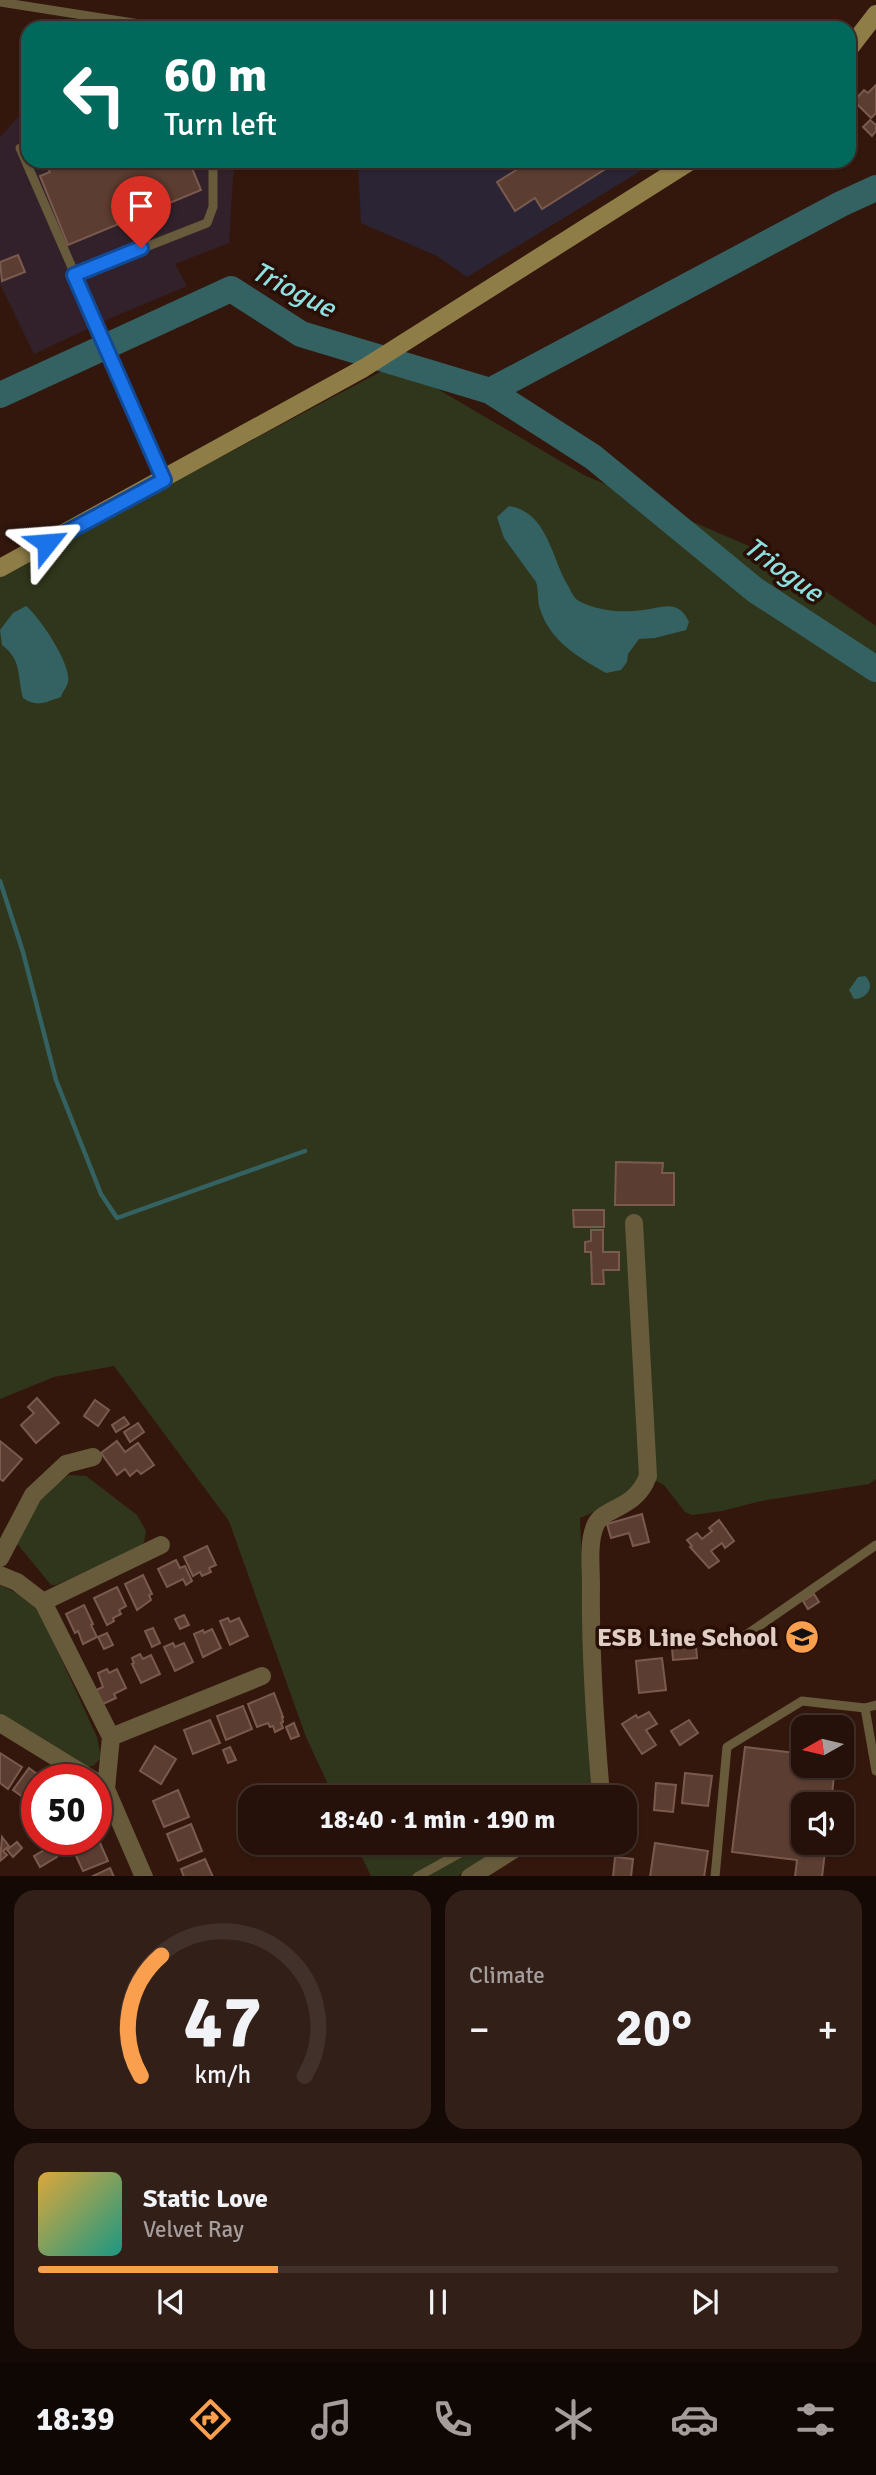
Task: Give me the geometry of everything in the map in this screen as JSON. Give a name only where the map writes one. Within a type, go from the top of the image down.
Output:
[{"type":"main road","points":[[856,40],[876,15]]},
{"type":"main road","points":[[0,568],[364,368],[680,168]]},
{"type":"street","points":[[599,1785],[590,1619],[594,1528],[603,1516],[635,1498],[644,1488],[648,1476],[634,1223]]},
{"type":"street","points":[[0,1558],[33,1495],[66,1464],[93,1457]]},
{"type":"street","points":[[43,1602],[160,1545]]},
{"type":"street","points":[[0,1575],[17,1582],[43,1602],[111,1737],[103,1764]]},
{"type":"street","points":[[111,1737],[262,1676]]},
{"type":"street","points":[[0,1723],[67,1764]]},
{"type":"street","points":[[112,1812],[144,1876]]},
{"type":"street","points":[[472,1876],[505,1855]]},
{"type":"lane","points":[[0,2],[121,21]]},
{"type":"lane","points":[[29,168],[164,480]]},
{"type":"lane","points":[[74,275],[207,223],[213,207],[213,168]]},
{"type":"lane","points":[[746,1635],[876,1545]]},
{"type":"lane","points":[[715,1876],[727,1747],[802,1701],[865,1708],[876,1705]]},
{"type":"lane","points":[[865,1708],[876,1771]]},
{"type":"lane","points":[[419,1876],[456,1855]]},
{"type":"shaded area","points":[[21,114],[21,168],[235,168],[229,243],[175,264],[187,286],[34,354],[0,284],[0,137]]},
{"type":"shaded area","points":[[358,168],[646,168],[467,277],[437,256],[361,223]]},
{"type":"green space","points":[[395,364],[584,475],[777,558],[876,626],[876,1479],[869,1484],[692,1515],[685,1512],[664,1485],[656,1481],[639,1481],[621,1500],[580,1518],[589,1785],[328,1785],[306,1737],[229,1521],[114,1366],[54,1377],[0,1399],[0,575]]},
{"type":"green space","points":[[69,1475],[86,1476],[137,1515],[146,1531],[144,1543],[131,1552],[51,1585],[15,1541],[36,1499]]},
{"type":"green space","points":[[0,1585],[33,1601],[97,1737],[101,1758],[95,1764],[80,1764],[0,1716]]},
{"type":"green space","points":[[361,1855],[489,1855],[458,1876],[371,1876]]},
{"type":"water","points":[[509,506],[522,510],[540,526],[561,573],[577,600],[594,607],[619,611],[675,607],[689,622],[686,630],[639,639],[621,670],[606,673],[575,654],[551,630],[540,609],[536,582],[504,538],[497,517]]},
{"type":"water","points":[[26,606],[53,641],[68,674],[61,697],[42,703],[33,703],[23,698],[16,662],[2,645],[0,630],[13,613]]},
{"type":"water","points":[[865,976],[870,988],[863,997],[854,999],[849,990],[858,977]]},
{"type":"building","points":[[876,85],[876,113],[871,118],[856,103],[856,99],[864,90],[868,93]]},
{"type":"building","points":[[870,120],[876,125],[872,136],[863,127]]},
{"type":"building","points":[[48,168],[192,168],[201,190],[68,245],[40,176],[50,172]]},
{"type":"building","points":[[520,168],[607,168],[542,209],[535,198],[515,211],[497,182]]},
{"type":"building","points":[[18,255],[25,272],[2,281],[0,262]]},
{"type":"building","points":[[616,1162],[663,1163],[662,1173],[674,1173],[674,1205],[615,1205]]},
{"type":"building","points":[[573,1210],[604,1210],[604,1227],[574,1227]]},
{"type":"building","points":[[591,1230],[603,1230],[603,1252],[619,1252],[619,1270],[603,1270],[604,1284],[592,1284],[591,1252],[585,1252],[585,1242],[591,1241]]},
{"type":"building","points":[[37,1398],[59,1423],[36,1443],[21,1425],[34,1413],[28,1407]]},
{"type":"building","points":[[95,1400],[109,1410],[98,1426],[84,1416]]},
{"type":"building","points":[[124,1417],[129,1424],[116,1432],[112,1425]]},
{"type":"building","points":[[138,1423],[144,1432],[130,1442],[124,1432]]},
{"type":"building","points":[[0,1441],[22,1459],[3,1481],[0,1479]]},
{"type":"building","points":[[117,1441],[125,1452],[138,1443],[154,1465],[141,1474],[137,1470],[130,1476],[125,1469],[117,1475],[101,1453]]},
{"type":"building","points":[[642,1514],[649,1542],[633,1546],[629,1533],[611,1538],[607,1524]]},
{"type":"building","points":[[719,1520],[734,1541],[725,1548],[722,1543],[711,1551],[719,1561],[709,1568],[687,1540],[697,1533],[702,1539],[712,1531],[709,1528]]},
{"type":"building","points":[[207,1546],[216,1565],[209,1568],[211,1572],[202,1576],[200,1572],[193,1576],[184,1557]]},
{"type":"building","points":[[176,1560],[180,1568],[185,1566],[192,1581],[186,1585],[183,1579],[167,1587],[158,1569]]},
{"type":"building","points":[[143,1575],[152,1594],[149,1595],[151,1600],[137,1610],[125,1584]]},
{"type":"building","points":[[117,1587],[126,1606],[119,1610],[121,1614],[113,1618],[114,1621],[107,1625],[94,1598]]},
{"type":"building","points":[[814,1594],[819,1602],[808,1609],[803,1601]]},
{"type":"building","points":[[84,1605],[97,1637],[83,1644],[66,1614]]},
{"type":"building","points":[[184,1615],[189,1625],[180,1629],[175,1619]]},
{"type":"building","points":[[228,1618],[230,1622],[239,1618],[248,1636],[230,1645],[220,1621]]},
{"type":"building","points":[[153,1628],[160,1643],[152,1647],[145,1631]]},
{"type":"building","points":[[212,1629],[221,1648],[203,1657],[194,1634]]},
{"type":"building","points":[[107,1633],[113,1645],[104,1649],[98,1637]]},
{"type":"building","points":[[173,1643],[175,1647],[184,1643],[193,1662],[175,1671],[164,1647]]},
{"type":"building","points":[[696,1646],[697,1658],[673,1660],[672,1648]]},
{"type":"building","points":[[140,1654],[143,1659],[151,1655],[160,1674],[141,1683],[132,1664],[132,1658]]},
{"type":"building","points":[[662,1658],[666,1690],[639,1693],[636,1661]]},
{"type":"building","points":[[107,1669],[109,1673],[117,1669],[126,1688],[114,1694],[116,1698],[101,1705],[94,1691],[103,1687],[98,1673]]},
{"type":"building","points":[[274,1693],[283,1717],[283,1728],[275,1732],[273,1726],[270,1727],[268,1723],[257,1727],[248,1704]]},
{"type":"building","points":[[243,1706],[252,1729],[226,1740],[217,1716]]},
{"type":"building","points":[[649,1712],[657,1724],[646,1730],[656,1745],[642,1754],[622,1724],[636,1715],[638,1718]]},
{"type":"building","points":[[210,1720],[220,1743],[193,1754],[184,1730]]},
{"type":"building","points":[[689,1720],[698,1733],[680,1745],[671,1731]]},
{"type":"building","points":[[294,1723],[299,1736],[291,1739],[286,1727]]},
{"type":"building","points":[[155,1746],[176,1759],[161,1784],[140,1771]]},
{"type":"building","points":[[230,1747],[236,1760],[228,1763],[223,1750]]},
{"type":"building","points":[[745,1747],[791,1753],[791,1778],[834,1778],[832,1792],[791,1792],[791,1855],[825,1855],[822,1876],[795,1876],[797,1860],[732,1852]]},
{"type":"building","points":[[0,1753],[21,1769],[8,1789],[0,1783]]},
{"type":"building","points":[[685,1773],[712,1776],[708,1806],[682,1803]]},
{"type":"building","points":[[21,1779],[21,1796],[13,1790]]},
{"type":"building","points":[[656,1783],[676,1785],[673,1812],[654,1810]]},
{"type":"building","points":[[178,1790],[189,1817],[164,1827],[153,1801]]},
{"type":"building","points":[[191,1824],[202,1851],[178,1861],[167,1834]]},
{"type":"building","points":[[2,1837],[9,1846],[3,1851],[7,1855],[0,1861]]},
{"type":"building","points":[[17,1842],[21,1847],[13,1857],[7,1850]]},
{"type":"building","points":[[655,1843],[708,1851],[704,1876],[650,1876]]},
{"type":"building","points":[[56,1855],[57,1857],[40,1867],[34,1856]]},
{"type":"building","points":[[76,1855],[105,1855],[108,1861],[83,1871]]},
{"type":"building","points":[[615,1857],[633,1859],[631,1876],[613,1876]]},
{"type":"building","points":[[205,1859],[213,1876],[184,1876],[181,1869]]},
{"type":"building","points":[[110,1868],[114,1876],[93,1876]]},
{"type":"waterway","name":"Triogue","points":[[490,391],[841,204],[876,188]]},
{"type":"waterway","name":"Triogue","points":[[0,395],[231,289],[301,334],[490,391],[593,457],[755,590],[876,669]]},
{"type":"waterway","points":[[0,881],[23,952],[56,1080],[101,1194],[117,1218],[305,1151]]},
{"type":"place","name":"ESB Line School","points":[[802,1637]]},
{"type":"route","points":[[47,543],[164,480],[74,275],[141,248]]}]
